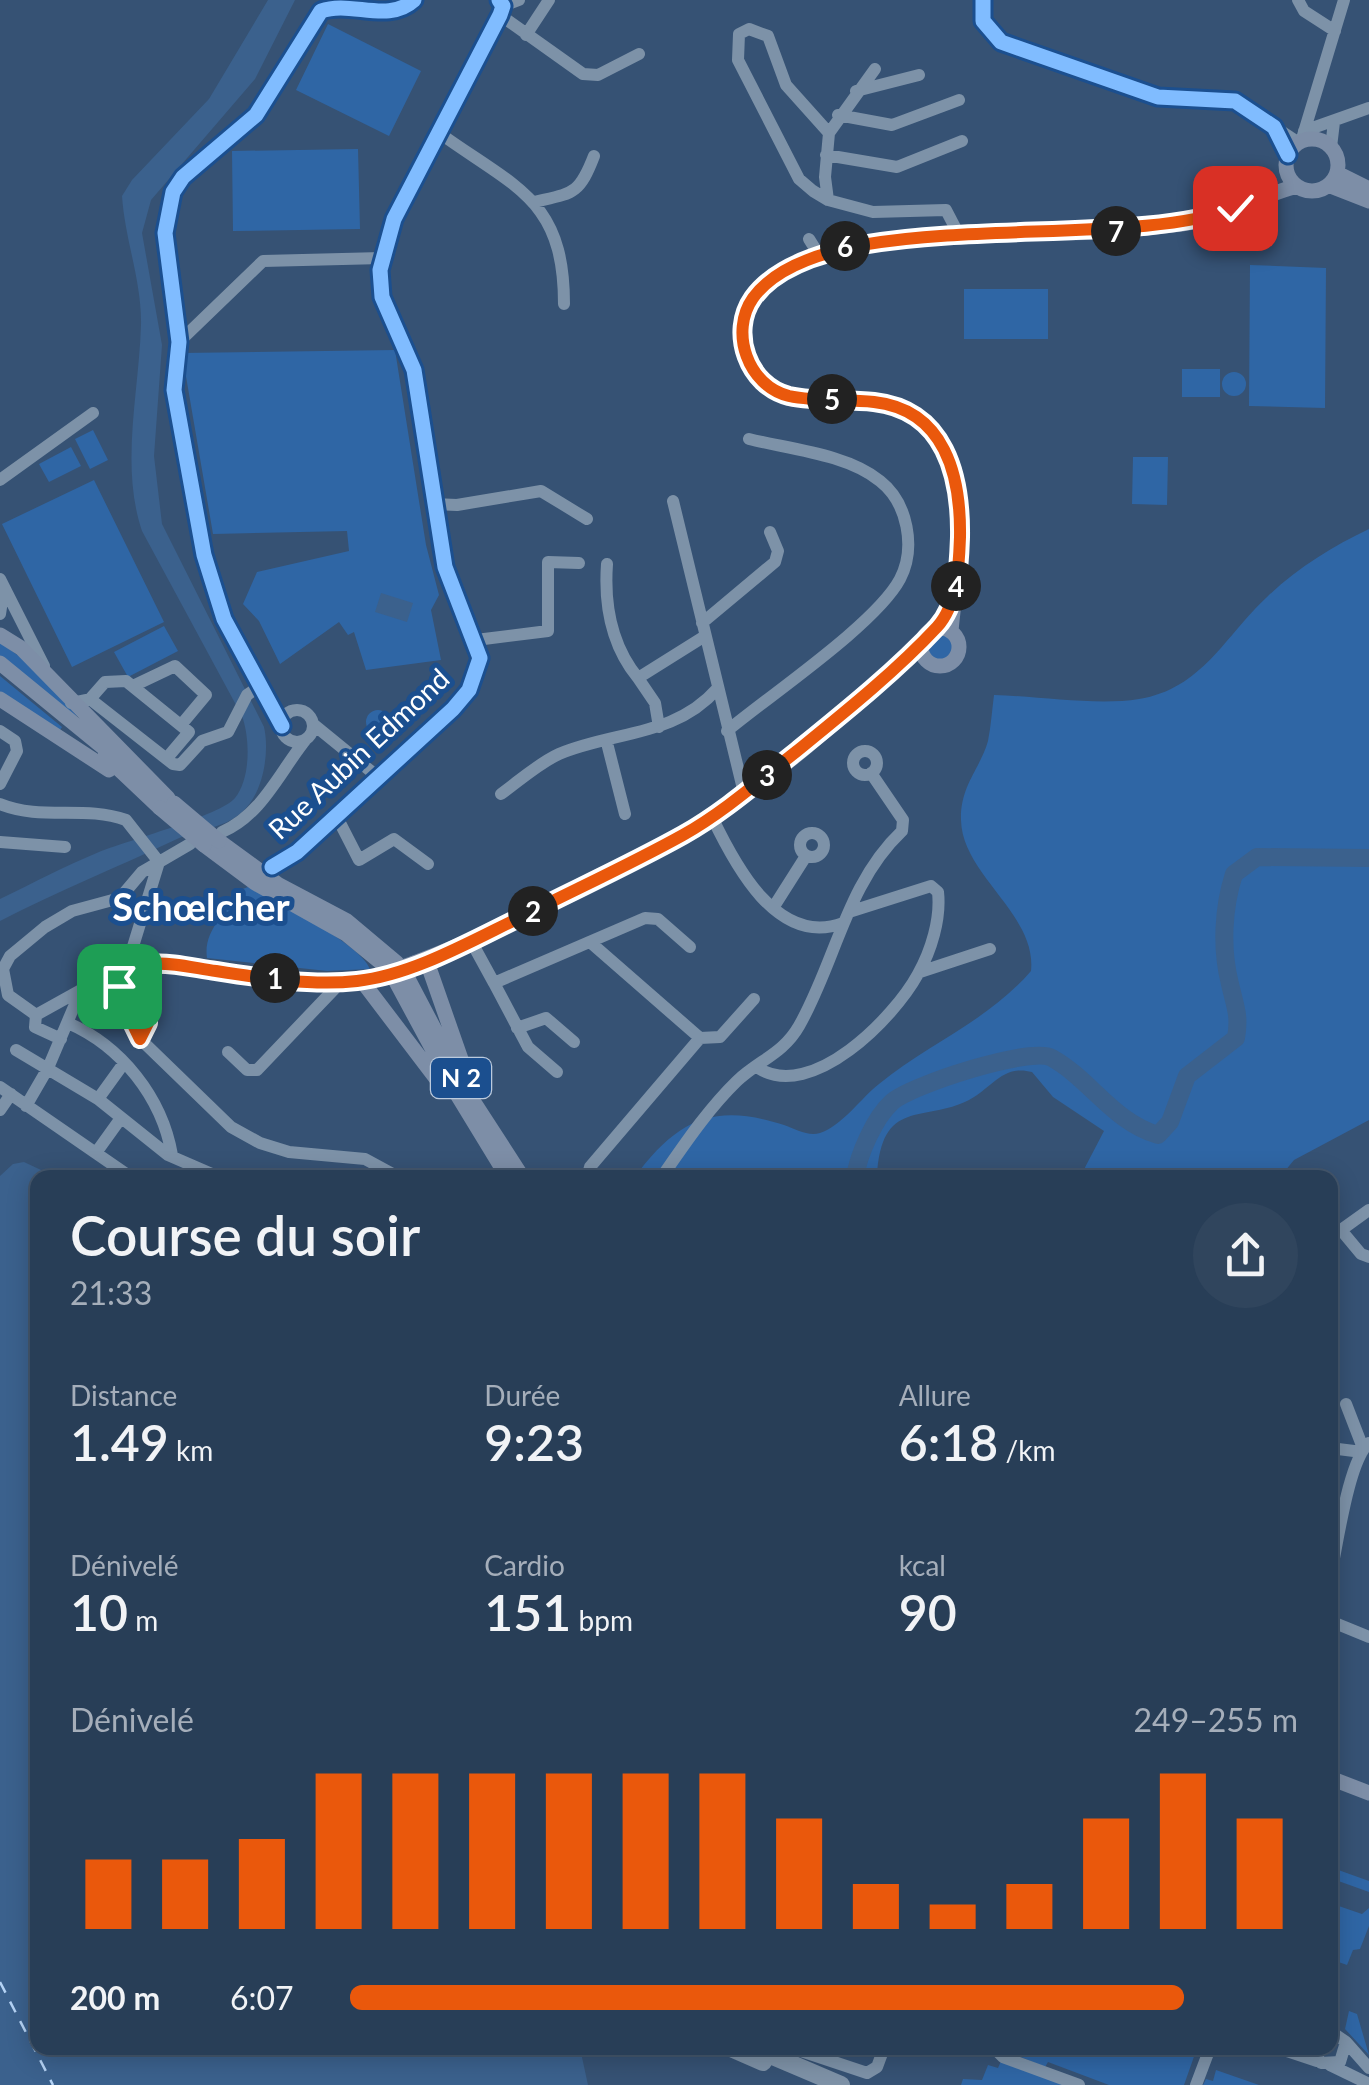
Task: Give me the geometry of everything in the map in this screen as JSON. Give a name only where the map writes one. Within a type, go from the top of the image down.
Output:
[{"type":"highway","points":[[747,2055],[816,2085]]},
{"type":"highway","points":[[770,2055],[841,2085]]},
{"type":"main road","points":[[140,1039],[148,1023],[142,972],[157,962],[341,982],[395,970],[471,941],[712,817],[886,676],[923,651],[944,630],[955,590],[958,492],[947,450],[915,416],[894,406],[790,396],[774,390],[746,358],[743,331],[751,300],[777,276],[820,255],[866,242],[960,235],[1102,232],[1188,223],[1298,186],[1311,191],[1332,179],[1338,160],[1305,144]]},
{"type":"main road","points":[[1298,186],[1305,144]]},
{"type":"main road","points":[[1256,197],[1305,144]]},
{"type":"main road","points":[[1332,179],[1369,189]]},
{"type":"main road","points":[[1332,179],[1369,200]]},
{"type":"main road","points":[[923,651],[939,665],[954,660],[958,643],[944,630]]},
{"type":"main road","points":[[0,634],[50,677],[167,803]]},
{"type":"main road","name":"N 2","points":[[0,667],[167,803],[255,883],[346,934],[395,970],[488,1124],[507,1168]]},
{"type":"main road","points":[[0,699],[167,803]]},
{"type":"main road","points":[[453,949],[445,967],[441,996],[454,1042],[488,1124]]},
{"type":"main road","points":[[395,970],[441,996]]},
{"type":"main road","points":[[395,970],[507,1168]]},
{"type":"main road","name":"N 2","points":[[395,970],[507,1168]]},
{"type":"main road","points":[[1338,1781],[1369,1793]]},
{"type":"street","points":[[313,732],[292,740],[224,619],[204,555],[174,390],[179,342],[166,233],[173,192],[183,177],[256,114],[321,11],[337,6],[396,10],[414,0]]},
{"type":"street","points":[[519,0],[501,7],[394,218],[382,258],[382,296],[414,370],[433,504],[453,594],[476,640],[548,631],[548,562],[579,562]]},
{"type":"street","points":[[526,35],[549,0]]},
{"type":"street","points":[[983,0],[983,21],[1001,42],[1158,97],[1235,101],[1305,144]]},
{"type":"street","points":[[1298,0],[1304,11],[1335,32]]},
{"type":"street","points":[[1305,144],[1308,113],[1344,0]]},
{"type":"street","points":[[501,7],[526,35],[584,74],[598,75],[639,54]]},
{"type":"street","points":[[830,133],[786,85],[768,36],[749,29],[740,34],[738,60],[757,104],[776,130],[799,179],[828,200],[873,212],[940,208],[953,220],[960,235]]},
{"type":"street","points":[[828,200],[826,156],[830,133],[838,115],[874,68]]},
{"type":"street","points":[[856,91],[919,75]]},
{"type":"street","points":[[838,115],[892,125],[958,100]]},
{"type":"street","points":[[1305,144],[1334,122],[1369,108]]},
{"type":"street","points":[[1305,144],[1334,122]]},
{"type":"street","points":[[438,132],[534,202],[548,217],[564,259],[564,304]]},
{"type":"street","points":[[826,156],[897,167],[962,141]]},
{"type":"street","points":[[534,202],[573,192],[583,185],[594,156]]},
{"type":"street","points":[[810,240],[820,255]]},
{"type":"street","points":[[179,342],[263,261],[382,258]]},
{"type":"street","points":[[0,480],[93,412]]},
{"type":"street","points":[[727,731],[865,620],[894,588],[908,551],[900,507],[881,481],[843,463],[749,439]]},
{"type":"street","points":[[433,504],[457,505],[541,491],[587,519]]},
{"type":"street","points":[[673,501],[744,794]]},
{"type":"street","points":[[638,678],[704,630],[776,562],[778,551],[770,532]]},
{"type":"street","points":[[606,564],[604,599],[620,654],[655,702],[659,726]]},
{"type":"street","points":[[2,582],[5,612],[50,677]]},
{"type":"street","name":"Rue Aubin Edmond","points":[[272,867],[337,817],[469,690],[480,658],[476,640]]},
{"type":"street","points":[[133,686],[176,666],[206,695],[181,725]]},
{"type":"street","points":[[72,703],[90,699],[108,681],[124,680],[190,732],[166,758]]},
{"type":"street","points":[[90,699],[180,765],[202,741],[228,732],[246,695],[260,686]]},
{"type":"street","points":[[501,794],[560,754],[659,726],[706,702],[717,689]]},
{"type":"street","points":[[281,770],[284,724],[302,710],[313,732],[378,777]]},
{"type":"street","points":[[0,731],[15,741],[17,751],[0,784]]},
{"type":"street","points":[[36,1015],[4,1000],[2,974],[10,956],[65,914],[125,894],[156,856],[209,841],[248,816],[313,732]]},
{"type":"street","points":[[607,743],[626,814]]},
{"type":"street","points":[[667,1170],[728,1092],[783,1049],[800,1025],[877,855],[905,826],[871,773]]},
{"type":"street","points":[[0,804],[35,816],[104,813],[126,820],[156,856]]},
{"type":"street","points":[[337,817],[359,860],[394,839],[428,864]]},
{"type":"street","points":[[712,817],[752,892],[773,908],[818,928],[832,948]]},
{"type":"street","points":[[0,842],[65,848]]},
{"type":"street","points":[[156,856],[116,979],[140,1039],[246,1137],[289,1152],[365,1159],[385,1170]]},
{"type":"street","points":[[773,908],[806,856]]},
{"type":"street","points":[[758,1068],[788,1077],[820,1072],[865,1035],[920,972],[940,904],[938,892],[931,886],[818,928]]},
{"type":"street","points":[[494,983],[654,917],[690,946]]},
{"type":"street","points":[[471,941],[537,1059],[557,1072]]},
{"type":"street","points":[[590,942],[700,1038],[720,1037],[754,998]]},
{"type":"street","points":[[920,972],[990,949]]},
{"type":"street","points":[[36,1015],[81,990],[116,979]]},
{"type":"street","points":[[228,1052],[247,1070],[257,1070],[341,982]]},
{"type":"street","points":[[26,1106],[48,1068],[81,990]]},
{"type":"street","points":[[36,1015],[35,1027],[61,1039]]},
{"type":"street","points":[[517,1028],[546,1018],[574,1042]]},
{"type":"street","points":[[68,1022],[96,1038],[149,1091],[172,1154]]},
{"type":"street","points":[[589,1170],[700,1038]]},
{"type":"street","points":[[16,1050],[98,1099],[157,1148],[205,1170]]},
{"type":"street","points":[[98,1099],[124,1063]]},
{"type":"street","points":[[0,1110],[5,1090],[122,1170]]},
{"type":"street","points":[[98,1150],[121,1118]]},
{"type":"street","points":[[1338,1231],[1369,1210]]},
{"type":"street","points":[[1338,1234],[1361,1254],[1369,1256]]},
{"type":"street","points":[[1338,1544],[1365,1448],[1346,1404]]},
{"type":"street","points":[[1338,1448],[1365,1448]]},
{"type":"street","points":[[1353,1480],[1369,1479]]},
{"type":"street","points":[[1338,1624],[1369,1637]]},
{"type":"street","points":[[1338,2036],[1369,2068]]},
{"type":"street","points":[[1320,2058],[1343,2058],[1346,2042]]},
{"type":"street","points":[[814,2055],[867,2073],[877,2067],[881,2055]]},
{"type":"street","points":[[1002,2055],[1080,2085]]},
{"type":"street","points":[[1196,2085],[1207,2055]]},
{"type":"street","points":[[1320,2058],[1369,2084]]},
{"type":"shaded area","points":[[268,0],[295,0],[255,79],[151,200],[142,233],[162,345],[154,456],[162,524],[264,727],[266,749],[260,785],[249,805],[234,818],[177,839],[0,921],[0,899],[99,852],[212,812],[235,798],[244,780],[248,746],[242,716],[142,531],[136,506],[131,455],[141,309],[122,196],[132,180],[209,99]]},
{"type":"shaded area","points":[[328,24],[421,71],[389,136],[296,90]]},
{"type":"shaded area","points":[[358,149],[360,229],[233,231],[232,151]]},
{"type":"shaded area","points":[[1250,265],[1326,268],[1325,408],[1249,406]]},
{"type":"shaded area","points":[[964,289],[1048,289],[1048,339],[964,339]]},
{"type":"shaded area","points":[[395,350],[426,545],[439,595],[431,610],[441,660],[366,670],[354,632],[348,635],[339,622],[280,664],[259,621],[243,604],[257,572],[349,551],[347,531],[213,534],[182,353]]},
{"type":"shaded area","points":[[1182,369],[1220,369],[1220,397],[1182,397]]},
{"type":"shaded area","points":[[1234,372],[1246,384],[1234,396],[1222,384]]},
{"type":"shaded area","points":[[93,430],[108,460],[90,469],[75,439]]},
{"type":"shaded area","points":[[71,447],[81,466],[49,482],[39,464]]},
{"type":"shaded area","points":[[1133,457],[1168,457],[1167,505],[1132,504]]},
{"type":"shaded area","points":[[94,480],[164,622],[72,667],[2,524]]},
{"type":"shaded area","points":[[1369,529],[1369,1120],[1294,1160],[1286,1170],[1084,1170],[1104,1131],[1053,1097],[1032,1072],[1022,1070],[1005,1074],[969,1100],[896,1124],[887,1134],[878,1170],[640,1170],[682,1130],[717,1116],[759,1118],[811,1134],[828,1129],[898,1069],[996,1004],[1031,971],[1030,950],[1023,931],[973,859],[961,820],[967,787],[988,741],[994,695],[1105,701],[1161,693],[1196,673],[1267,597],[1329,551]]},
{"type":"shaded area","points":[[381,593],[413,603],[407,622],[375,612]]},
{"type":"shaded area","points":[[164,626],[178,651],[128,677],[114,652]]},
{"type":"shaded area","points":[[940,631],[951,635],[955,646],[951,657],[940,661],[929,657],[925,646],[929,635]]},
{"type":"shaded area","points":[[0,642],[32,666],[77,716],[73,719],[0,659]]},
{"type":"shaded area","points":[[0,676],[62,727],[60,730],[0,692]]},
{"type":"shaded area","points":[[378,710],[390,722],[378,734],[366,722]]},
{"type":"shaded area","points":[[248,887],[334,935],[363,958],[370,969],[327,971],[207,958],[208,939],[232,893]]},
{"type":"shaded area","points":[[24,1162],[41,1170],[30,1170],[30,2055],[582,2055],[588,2085],[0,2085],[0,1176],[13,1164]]},
{"type":"shaded area","points":[[1338,1870],[1369,1881],[1369,1892],[1338,1881]]},
{"type":"shaded area","points":[[1338,1906],[1362,1914],[1369,1908],[1369,1926],[1360,1949],[1353,1950],[1347,1965],[1338,1962]]},
{"type":"shaded area","points":[[1349,2011],[1357,2014],[1369,2055],[1345,2029]]},
{"type":"shaded area","points":[[1016,2055],[1195,2055],[1184,2085],[1109,2085],[1048,2062],[1045,2067]]},
{"type":"shaded area","points":[[1001,2061],[1072,2085],[961,2085],[963,2079],[982,2080],[988,2065],[998,2068]]},
{"type":"shaded area","points":[[1216,2070],[1259,2085],[1203,2085],[1206,2079],[1213,2081]]},
{"type":"waterway","points":[[857,1170],[868,1137],[892,1102],[945,1077],[1021,1057],[1052,1058],[1128,1120],[1158,1135],[1170,1122],[1187,1076],[1236,1038],[1237,1017],[1224,943],[1234,874],[1257,857],[1369,858]]},
{"type":"ferry route","points":[[0,1982],[30,2040]]},
{"type":"ferry route","points":[[38,2055],[53,2085]]},
{"type":"cycle path","points":[[282,726],[224,619],[204,555],[174,390],[179,342],[165,233],[173,192],[183,177],[256,115],[321,11],[393,10],[414,0]]},
{"type":"cycle path","points":[[272,867],[297,852],[453,709],[469,690],[480,658],[445,567],[414,370],[382,297],[380,270],[394,219],[500,15],[503,6],[499,0]]},
{"type":"cycle path","points":[[983,0],[983,21],[1001,42],[1158,97],[1235,101],[1274,127],[1288,155]]},
{"type":"district","name":"Schœlcher","points":[[201,908]]},
{"type":"route","points":[[119,986],[114,986],[140,1039],[148,1023],[142,972],[150,964],[300,980],[362,981],[471,941],[684,835],[712,817],[886,676],[936,628],[955,590],[959,556],[960,504],[947,450],[925,422],[894,406],[790,396],[765,384],[746,358],[743,331],[751,300],[777,276],[800,262],[866,242],[960,235],[1102,232],[1188,223],[1235,208]]}]
